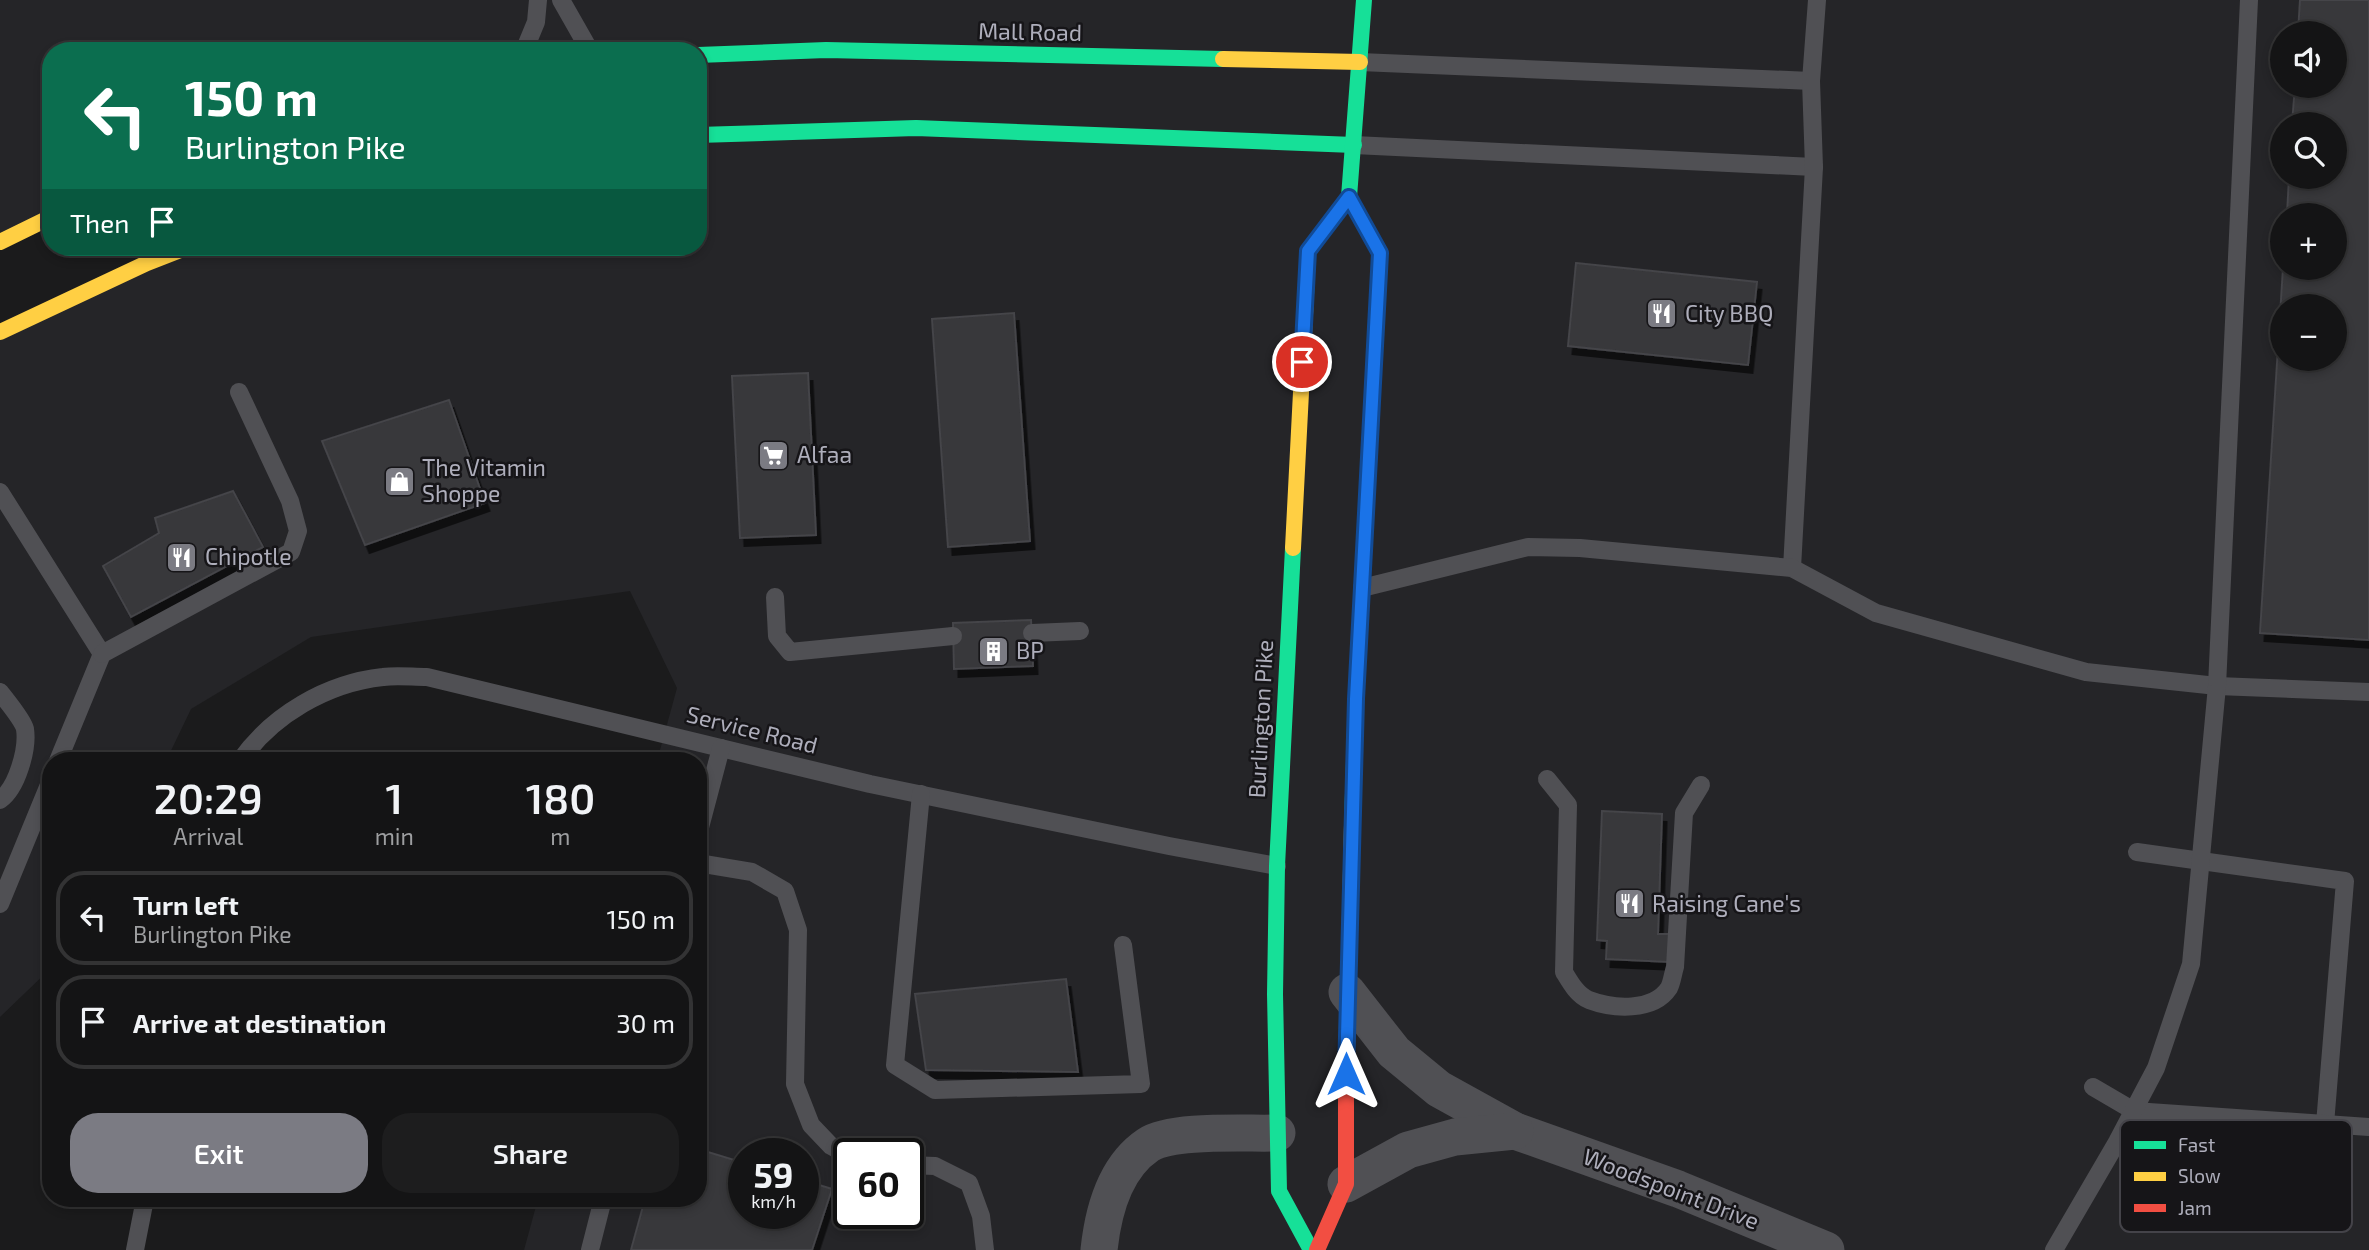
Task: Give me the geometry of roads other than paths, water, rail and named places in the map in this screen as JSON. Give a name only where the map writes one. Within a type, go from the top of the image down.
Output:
[{"type":"main road","points":[[1317,1250],[1346,1184],[1347,992],[1362,588],[1380,253],[1349,197],[1364,0]]},
{"type":"main road","name":"Mall Road","points":[[707,55],[825,50],[1360,62]]},
{"type":"main road","points":[[707,135],[916,128],[1354,145]]},
{"type":"main road","name":"Burlington Pike","points":[[1311,1250],[1279,1191],[1275,993],[1277,866],[1308,251],[1349,197]]},
{"type":"main road","points":[[0,242],[42,221]]},
{"type":"main road","points":[[0,332],[165,256]]},
{"type":"street","name":"Woodspoint Drive","points":[[1347,992],[1394,1052],[1438,1089],[1515,1131],[1678,1189],[1826,1250]]},
{"type":"street","name":"Woodspoint Drive","points":[[1346,1184],[1408,1150],[1455,1137],[1515,1131]]},
{"type":"street","points":[[1099,1250],[1102,1219],[1112,1191],[1127,1166],[1149,1144],[1181,1135],[1277,1133]]},
{"type":"lane","points":[[528,42],[536,22],[538,0]]},
{"type":"lane","points":[[561,0],[585,42]]},
{"type":"lane","points":[[1792,568],[1814,167],[1811,81],[1817,0]]},
{"type":"lane","points":[[2129,1120],[2156,1068],[2191,964],[2217,686],[2249,0]]},
{"type":"lane","points":[[1360,62],[1811,81]]},
{"type":"lane","points":[[1354,145],[1814,167]]},
{"type":"lane","points":[[62,752],[102,654],[290,552],[298,531],[290,501],[239,392]]},
{"type":"lane","points":[[0,492],[102,654]]},
{"type":"lane","points":[[1362,588],[1528,547],[1580,548],[1792,568],[1876,613],[2086,672],[2217,686],[2369,692]]},
{"type":"lane","points":[[775,597],[777,636],[790,652],[953,636]]},
{"type":"lane","points":[[1032,633],[1080,631]]},
{"type":"lane","name":"Service Road","points":[[248,752],[272,725],[304,702],[341,686],[382,677],[427,677],[920,794],[1277,866]]},
{"type":"lane","points":[[0,691],[25,727],[21,767],[0,800]]},
{"type":"lane","points":[[707,801],[721,748]]},
{"type":"lane","points":[[1547,779],[1568,805],[1564,972],[1572,986],[1587,1000],[1632,1008],[1656,1001],[1670,987],[1675,967],[1684,813],[1702,785]]},
{"type":"lane","points":[[920,794],[895,1065],[935,1090],[1141,1084],[1122,945]]},
{"type":"lane","points":[[0,904],[42,802]]},
{"type":"lane","points":[[2137,852],[2345,881],[2325,1120]]},
{"type":"lane","points":[[707,864],[752,872],[785,891],[798,930],[795,1084],[811,1125],[833,1147]]},
{"type":"lane","points":[[2092,1087],[2134,1111],[2266,1120]]},
{"type":"lane","points":[[2054,1250],[2120,1135]]},
{"type":"lane","points":[[924,1166],[935,1166],[969,1183],[981,1216],[985,1250]]},
{"type":"lane","points":[[135,1250],[143,1207]]},
{"type":"lane","points":[[590,1250],[601,1207]]},
{"type":"place","name":"City BBQ","points":[[1662,314]]},
{"type":"place","name":"Alfaa","points":[[774,455]]},
{"type":"place","name":"The Vitamin Shoppe","points":[[399,481]]},
{"type":"place","name":"Chipotle","points":[[182,557]]},
{"type":"place","name":"BP","points":[[993,651]]},
{"type":"place","name":"Raising Cane's","points":[[1629,904]]}]
